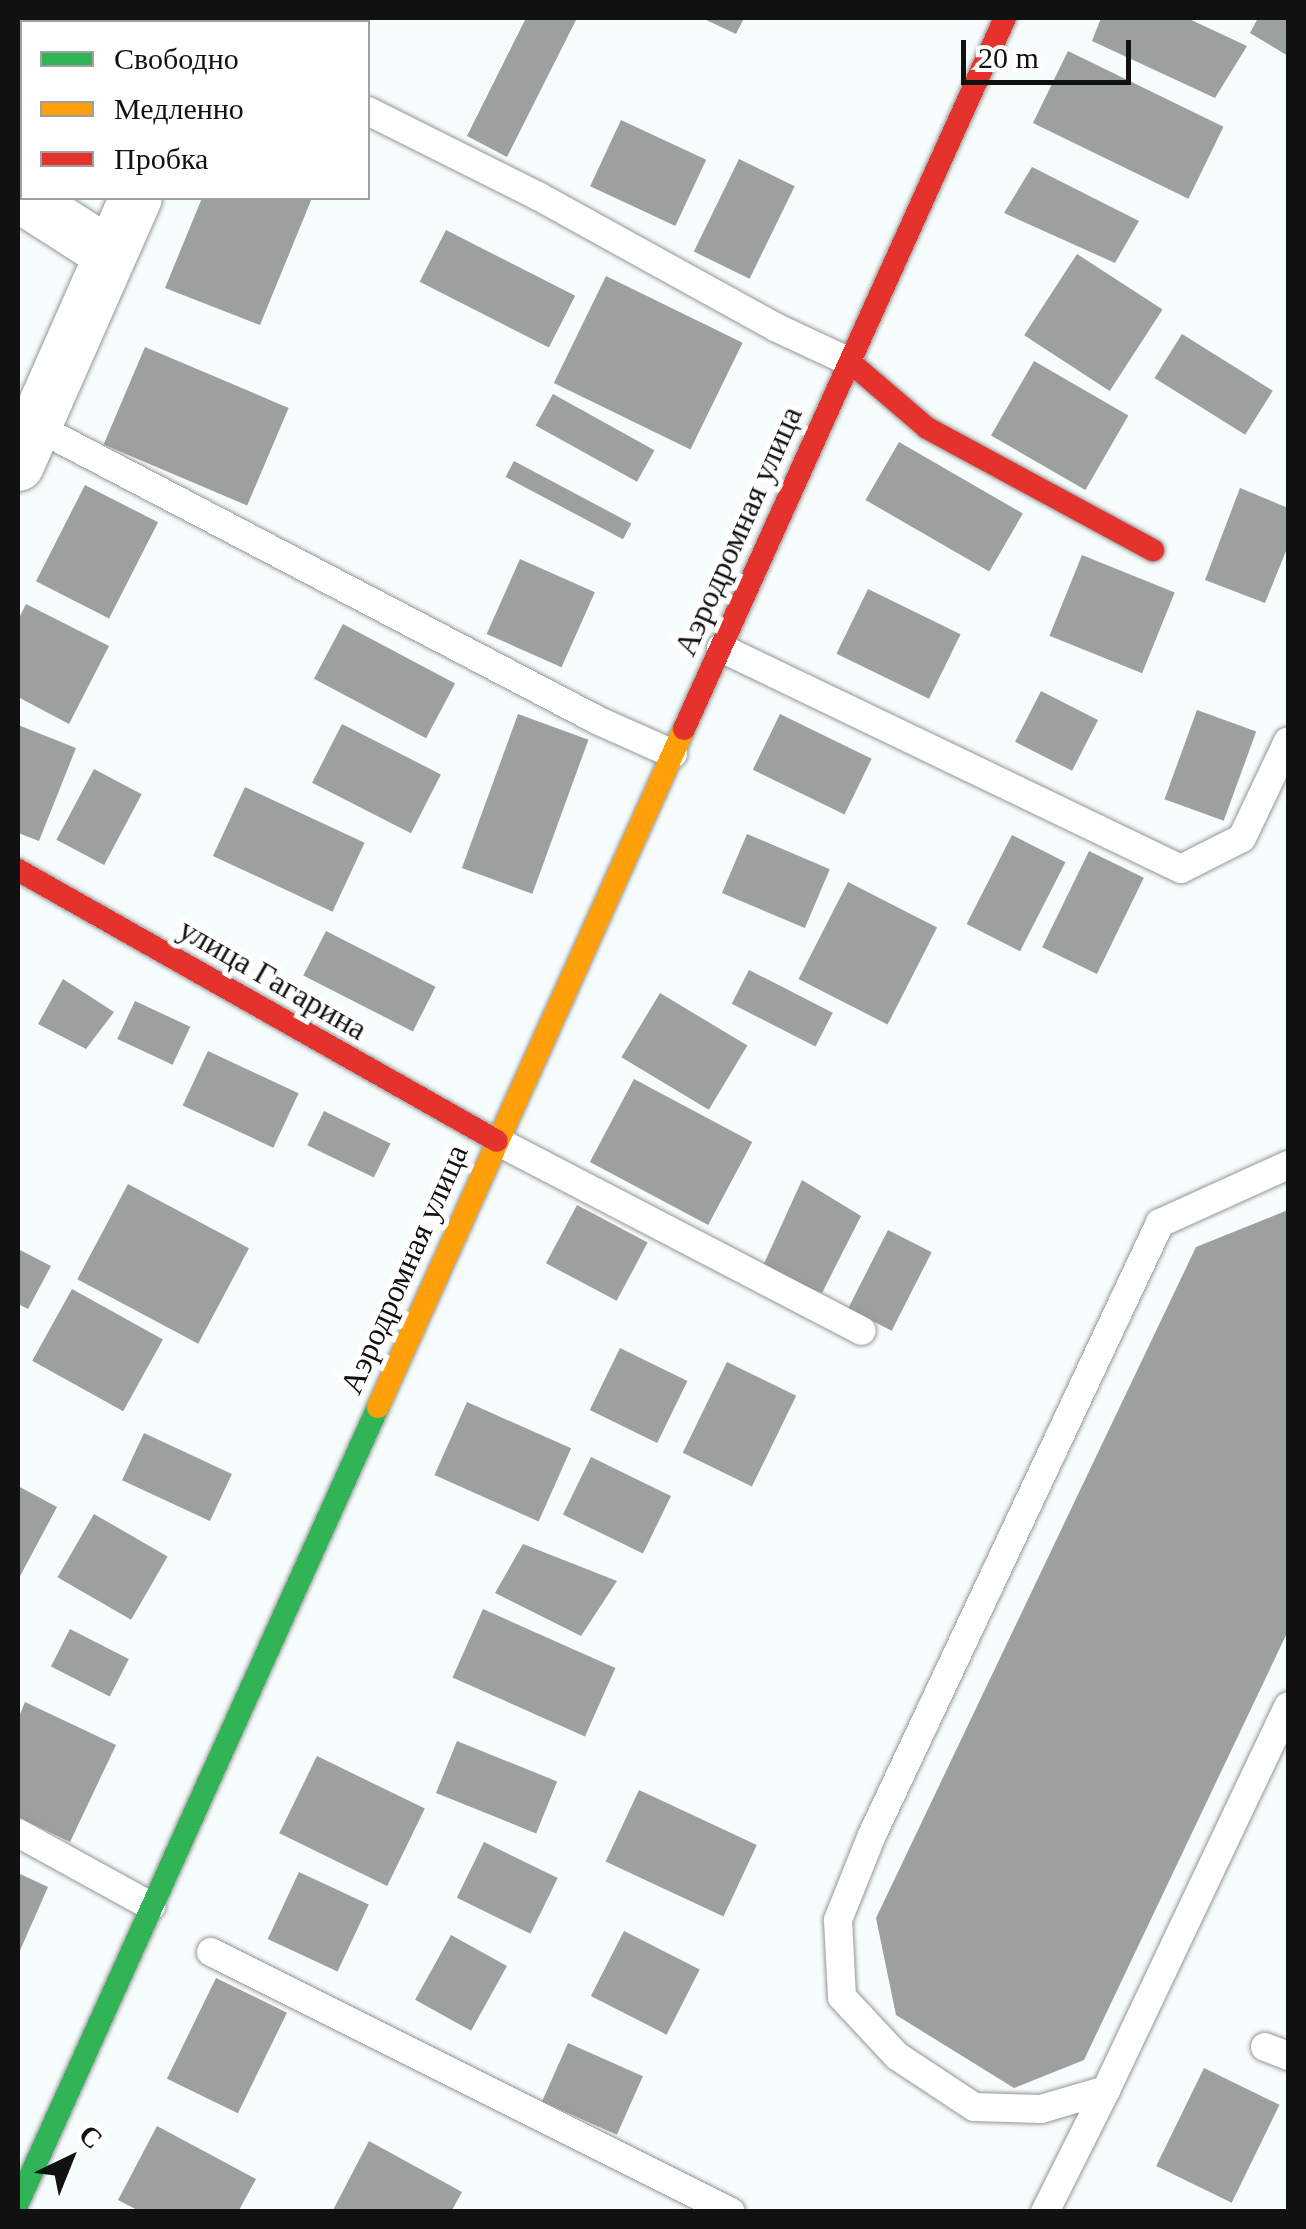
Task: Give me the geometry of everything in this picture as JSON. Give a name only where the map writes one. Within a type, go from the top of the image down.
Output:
[{"type":"street","name":"Аэродромная улица","points":[[18,2203],[1003,18]]},
{"type":"street","points":[[26,200],[110,254]]},
{"type":"street","points":[[26,446],[135,200]]},
{"type":"street","points":[[850,362],[927,428],[1153,550]]},
{"type":"street","name":"улица Гагарина","points":[[18,870],[498,1141]]},
{"type":"lane","points":[[370,112],[538,196],[775,327],[850,362]]},
{"type":"lane","points":[[26,446],[673,754]]},
{"type":"lane","points":[[720,648],[1181,868],[1242,838],[1288,741]]},
{"type":"lane","points":[[498,1141],[862,1330]]},
{"type":"lane","points":[[1106,2090],[1041,2109],[974,2107],[896,2056],[842,1998],[838,1920],[872,1836],[1160,1223],[1288,1165]]},
{"type":"lane","points":[[1045,2212],[1288,1706]]},
{"type":"lane","points":[[18,1833],[152,1906]]},
{"type":"lane","points":[[211,1952],[690,2201],[731,2212]]},
{"type":"building","points":[[526,18],[577,18],[507,157],[467,136]]},
{"type":"building","points":[[702,18],[744,18],[736,34]]},
{"type":"building","points":[[1101,18],[1187,18],[1247,46],[1215,98],[1092,41]]},
{"type":"building","points":[[1258,18],[1288,18],[1288,56],[1250,33]]},
{"type":"building","points":[[1068,51],[1223,127],[1188,199],[1033,123]]},
{"type":"building","points":[[621,120],[706,160],[675,226],[590,186]]},
{"type":"building","points":[[739,159],[795,186],[750,279],[694,252]]},
{"type":"building","points":[[1032,167],[1139,221],[1115,263],[1004,213]]},
{"type":"building","points":[[201,200],[311,200],[260,325],[165,288]]},
{"type":"building","points":[[446,230],[575,296],[549,348],[420,282]]},
{"type":"building","points":[[1077,254],[1163,310],[1110,391],[1024,335]]},
{"type":"building","points":[[606,276],[743,343],[690,450],[554,383]]},
{"type":"building","points":[[1182,334],[1273,391],[1245,435],[1154,378]]},
{"type":"building","points":[[145,347],[289,408],[247,506],[104,445]]},
{"type":"building","points":[[1034,361],[1128,415],[1085,490],[991,435]]},
{"type":"building","points":[[553,394],[654,450],[637,482],[536,425]]},
{"type":"building","points":[[899,442],[1023,514],[989,572],[866,500]]},
{"type":"building","points":[[514,461],[631,523],[623,539],[506,477]]},
{"type":"building","points":[[85,485],[158,522],[109,618],[36,581]]},
{"type":"building","points":[[1240,488],[1288,508],[1288,546],[1265,603],[1205,580]]},
{"type":"building","points":[[1082,555],[1175,592],[1142,673],[1049,636]]},
{"type":"building","points":[[520,559],[595,592],[562,667],[487,634]]},
{"type":"building","points":[[868,589],[961,634],[929,699],[836,654]]},
{"type":"building","points":[[26,604],[109,646],[69,724],[18,697],[18,620]]},
{"type":"building","points":[[343,624],[455,684],[426,738],[314,679]]},
{"type":"building","points":[[1041,691],[1098,720],[1072,771],[1015,742]]},
{"type":"building","points":[[1197,710],[1256,732],[1224,821],[1165,799]]},
{"type":"building","points":[[518,714],[588,740],[532,894],[462,868]]},
{"type":"building","points":[[780,714],[872,759],[844,814],[753,770]]},
{"type":"building","points":[[342,724],[441,774],[411,833],[312,783]]},
{"type":"building","points":[[18,725],[76,748],[39,841],[18,833]]},
{"type":"building","points":[[94,769],[142,794],[104,865],[56,840]]},
{"type":"building","points":[[245,787],[365,843],[333,912],[213,856]]},
{"type":"building","points":[[747,834],[830,869],[805,928],[722,893]]},
{"type":"building","points":[[1012,835],[1065,862],[1020,951],[967,924]]},
{"type":"building","points":[[1089,851],[1144,878],[1097,974],[1042,947]]},
{"type":"building","points":[[848,882],[937,927],[888,1025],[799,979]]},
{"type":"building","points":[[326,931],[436,987],[413,1031],[303,976]]},
{"type":"building","points":[[749,970],[833,1013],[816,1047],[732,1004]]},
{"type":"building","points":[[63,979],[114,1012],[86,1049],[38,1024]]},
{"type":"building","points":[[660,993],[747,1046],[709,1110],[621,1057]]},
{"type":"building","points":[[135,1001],[190,1027],[173,1065],[117,1039]]},
{"type":"building","points":[[208,1051],[299,1093],[273,1148],[183,1105]]},
{"type":"building","points":[[634,1079],[752,1142],[708,1225],[590,1162]]},
{"type":"building","points":[[324,1111],[391,1143],[374,1178],[307,1145]]},
{"type":"building","points":[[802,1180],[861,1216],[822,1293],[762,1268]]},
{"type":"building","points":[[128,1184],[249,1248],[198,1344],[77,1279]]},
{"type":"building","points":[[577,1205],[648,1243],[617,1301],[546,1263]]},
{"type":"building","points":[[1288,1210],[1288,1631],[1084,2060],[1014,2088],[896,2015],[876,1918],[1196,1247]]},
{"type":"building","points":[[888,1230],[932,1252],[892,1331],[848,1308]]},
{"type":"building","points":[[18,1249],[51,1266],[28,1309],[18,1304]]},
{"type":"building","points":[[72,1289],[163,1339],[123,1411],[32,1361]]},
{"type":"building","points":[[620,1348],[687,1381],[657,1443],[590,1410]]},
{"type":"building","points":[[727,1362],[796,1396],[752,1487],[683,1453]]},
{"type":"building","points":[[467,1402],[571,1448],[539,1521],[434,1475]]},
{"type":"building","points":[[144,1433],[232,1474],[210,1521],[122,1480]]},
{"type":"building","points":[[591,1457],[671,1496],[643,1554],[563,1515]]},
{"type":"building","points":[[18,1486],[57,1507],[18,1580]]},
{"type":"building","points":[[94,1514],[168,1556],[131,1620],[58,1577]]},
{"type":"building","points":[[523,1544],[617,1581],[581,1636],[495,1593]]},
{"type":"building","points":[[483,1609],[615,1668],[585,1736],[452,1678]]},
{"type":"building","points":[[70,1629],[129,1659],[110,1696],[51,1666]]},
{"type":"building","points":[[25,1702],[116,1745],[70,1842],[18,1817],[18,1719]]},
{"type":"building","points":[[457,1741],[557,1781],[536,1833],[436,1793]]},
{"type":"building","points":[[317,1756],[425,1809],[387,1886],[279,1833]]},
{"type":"building","points":[[639,1790],[757,1845],[723,1917],[606,1862]]},
{"type":"building","points":[[484,1842],[558,1878],[531,1934],[457,1898]]},
{"type":"building","points":[[299,1872],[369,1905],[338,1972],[268,1939]]},
{"type":"building","points":[[18,1873],[48,1887],[18,1955]]},
{"type":"building","points":[[624,1931],[700,1970],[667,2035],[591,1996]]},
{"type":"building","points":[[451,1935],[507,1966],[471,2031],[415,2000]]},
{"type":"building","points":[[216,1978],[287,2013],[238,2113],[167,2079]]},
{"type":"building","points":[[568,2043],[643,2076],[617,2135],[542,2101]]},
{"type":"building","points":[[1204,2068],[1279,2105],[1232,2203],[1156,2166]]},
{"type":"building","points":[[157,2126],[256,2179],[238,2212],[141,2212],[118,2200]]},
{"type":"building","points":[[369,2141],[462,2192],[451,2212],[332,2212]]},
{"type":"traffic: fast","points":[[18,2203],[378,1407]]},
{"type":"traffic: slow","points":[[378,1407],[684,729]]},
{"type":"traffic: jam","points":[[684,729],[1005,18]]},
{"type":"traffic: jam","points":[[850,362],[927,428],[1153,550]]},
{"type":"traffic: jam","points":[[18,870],[497,1141]]}]
